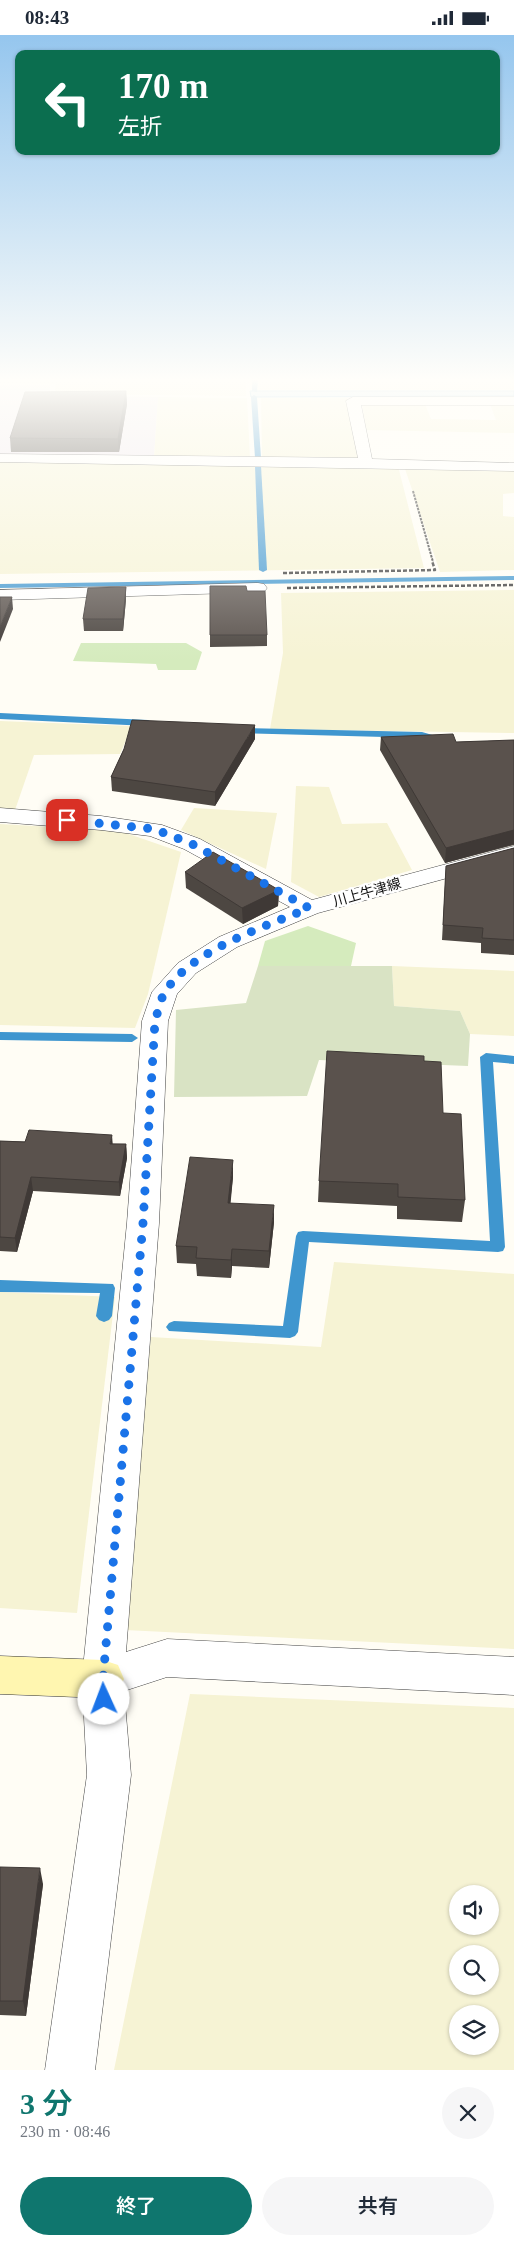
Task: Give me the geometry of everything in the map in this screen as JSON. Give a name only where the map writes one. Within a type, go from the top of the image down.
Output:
[{"type":"main road","points":[[0,1675],[103,1679]]},
{"type":"street","points":[[0,595],[258,588]]},
{"type":"street","points":[[0,815],[154,829],[192,844],[309,908]]},
{"type":"street","name":"川上牛津線","points":[[70,2070],[109,1775],[103,1679],[143,1223],[155,1021],[165,992],[187,968],[228,942],[309,908],[514,853]]},
{"type":"street","points":[[103,1679],[167,1658],[514,1676]]},
{"type":"path","points":[[258,588],[514,585]]},
{"type":"shaded area","points":[[0,472],[400,472],[424,568],[0,574]]},
{"type":"shaded area","points":[[406,472],[514,472],[514,493],[503,494],[503,516],[514,517],[514,570],[440,572]]},
{"type":"shaded area","points":[[514,590],[514,733],[270,729],[283,653],[281,593]]},
{"type":"shaded area","points":[[0,721],[132,726],[120,754],[34,755],[15,810],[0,809]]},
{"type":"shaded area","points":[[296,786],[329,787],[342,824],[387,823],[412,870],[319,897],[291,882]]},
{"type":"shaded area","points":[[194,808],[277,813],[266,869],[181,830]]},
{"type":"shaded area","points":[[0,824],[120,831],[181,852],[148,994],[135,1028],[0,1025]]},
{"type":"shaded area","points":[[392,966],[514,971],[514,1036],[470,1034],[460,1011],[394,1006]]},
{"type":"shaded area","points":[[334,1262],[514,1274],[514,1649],[125,1630],[135,1488],[151,1337],[321,1347]]},
{"type":"shaded area","points":[[0,1292],[115,1297],[77,1613],[0,1608]]},
{"type":"shaded area","points":[[190,1694],[514,1708],[514,2070],[114,2070]]},
{"type":"green space","points":[[81,643],[186,643],[202,652],[196,670],[158,670],[156,664],[73,661]]},
{"type":"green space","points":[[308,926],[356,943],[351,966],[258,966],[265,941]]},
{"type":"green space","points":[[258,966],[392,966],[394,1006],[460,1011],[470,1034],[468,1066],[319,1060],[307,1096],[174,1097],[176,1010],[246,1003]]},
{"type":"building","points":[[210,586],[246,586],[247,591],[265,591],[267,635],[210,635]]},
{"type":"building","points":[[126,587],[123,619],[83,619],[88,588]]},
{"type":"building","points":[[0,597],[12,597],[0,627]]},
{"type":"building","points":[[132,720],[255,725],[215,792],[111,777],[124,749]]},
{"type":"building","points":[[453,734],[456,742],[514,740],[514,830],[446,848],[381,737]]},
{"type":"building","points":[[514,848],[514,940],[482,938],[483,928],[443,925],[446,866]]},
{"type":"building","points":[[213,852],[279,890],[242,908],[185,872]]},
{"type":"building","points":[[327,1051],[424,1056],[424,1061],[441,1062],[443,1113],[461,1114],[465,1200],[398,1197],[398,1184],[319,1181]]},
{"type":"building","points":[[29,1130],[112,1135],[110,1144],[126,1144],[119,1182],[31,1177],[15,1238],[0,1237],[0,1141],[25,1142]]},
{"type":"building","points":[[190,1157],[233,1160],[228,1203],[274,1205],[269,1251],[232,1249],[231,1260],[196,1258],[197,1247],[176,1246]]},
{"type":"building","points":[[0,1867],[40,1868],[23,2001],[0,2001]]},
{"type":"waterway","points":[[258,472],[263,570]]},
{"type":"waterway","points":[[0,586],[514,578]]},
{"type":"waterway","points":[[0,716],[148,723]]},
{"type":"waterway","points":[[238,731],[422,735],[438,738]]},
{"type":"waterway","points":[[0,1036],[132,1038]]},
{"type":"waterway","points":[[174,1327],[290,1332],[303,1236],[498,1247],[486,1057],[514,1060]]},
{"type":"waterway","points":[[0,1286],[108,1288],[104,1316]]},
{"type":"route","points":[[67,820],[154,829],[192,844],[309,908],[228,942],[187,968],[165,992],[155,1021],[143,1223],[103,1679],[104,1699]]}]
